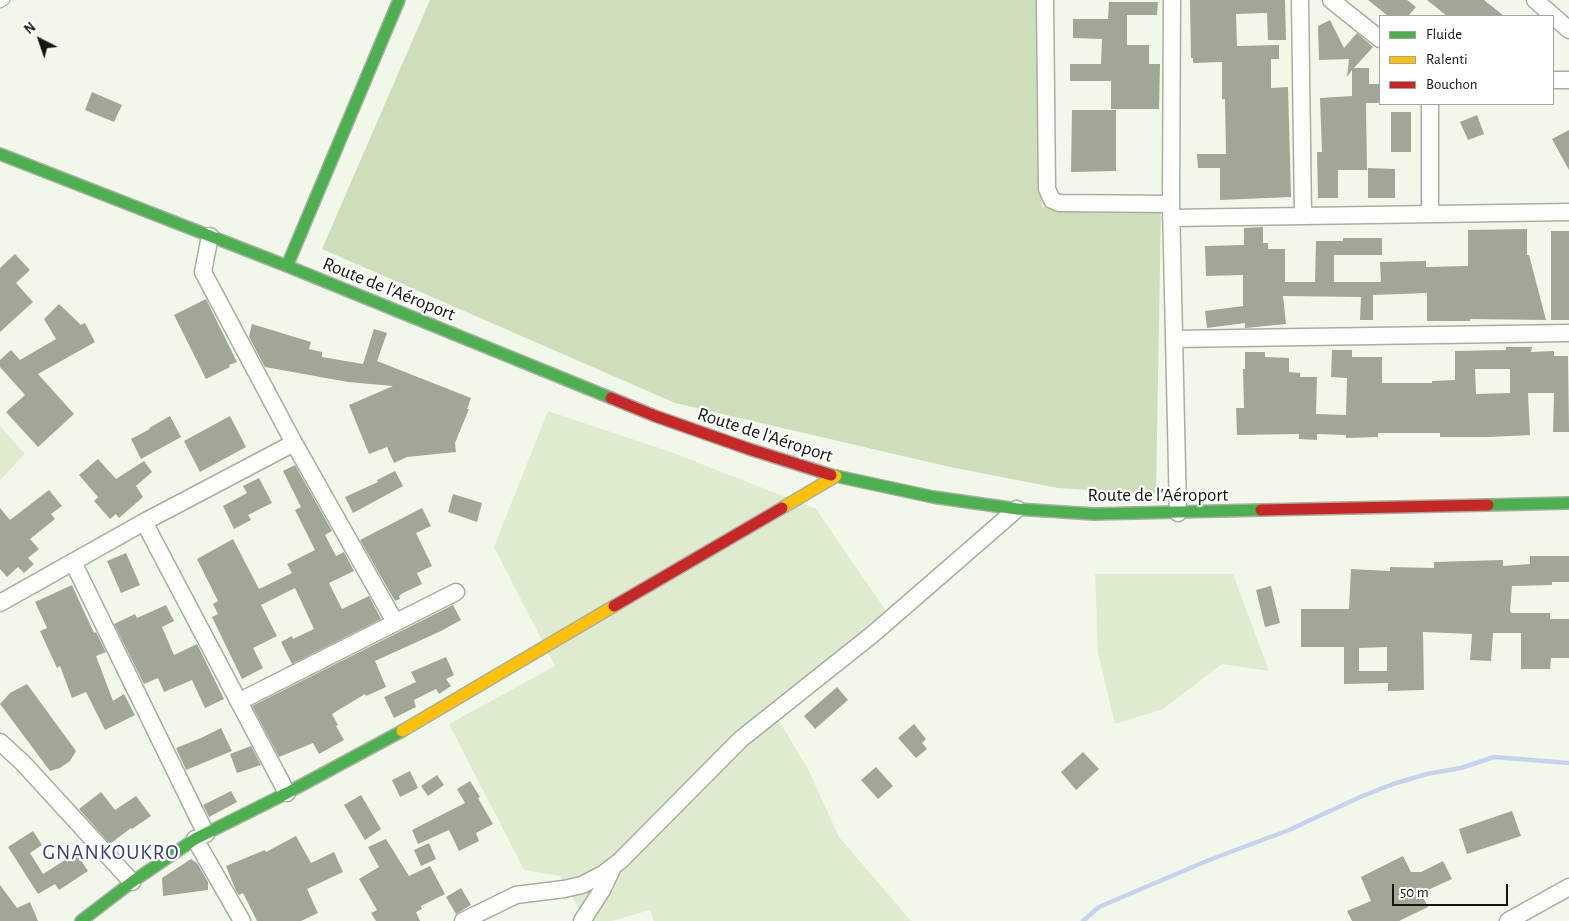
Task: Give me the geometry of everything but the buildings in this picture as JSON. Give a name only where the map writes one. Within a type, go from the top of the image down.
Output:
[{"type":"main road","points":[[287,266],[399,0]]},
{"type":"main road","name":"Route de l'Aéroport","points":[[0,154],[287,266],[655,416],[749,450],[836,476],[933,497],[1016,509],[1094,514],[1569,503]]},
{"type":"main road","points":[[81,921],[132,882],[201,836],[287,793],[407,728],[836,476]]},
{"type":"street","points":[[1045,0],[1047,188],[1052,200],[1059,203],[1171,211],[1303,215],[1569,212]]},
{"type":"street","points":[[1172,0],[1171,211],[1178,513]]},
{"type":"street","points":[[1300,0],[1303,215]]},
{"type":"street","points":[[1331,0],[1379,39]]},
{"type":"street","points":[[1534,0],[1552,15]]},
{"type":"street","points":[[1554,17],[1569,30]]},
{"type":"street","points":[[1554,80],[1569,80]]},
{"type":"street","points":[[1430,105],[1430,213]]},
{"type":"street","points":[[210,236],[203,272],[294,443],[395,622]]},
{"type":"street","points":[[1174,339],[1569,333]]},
{"type":"street","points":[[0,603],[144,522],[294,443]]},
{"type":"street","points":[[463,921],[516,895],[582,885],[603,874],[741,739],[873,634],[1016,509]]},
{"type":"street","points":[[144,522],[287,793]]},
{"type":"street","points":[[73,562],[242,921]]},
{"type":"street","points":[[240,701],[456,592]]},
{"type":"street","points":[[0,742],[23,763],[132,882]]},
{"type":"street","points":[[582,921],[602,890],[613,866]]},
{"type":"street","points":[[1508,921],[1569,887]]},
{"type":"lane","points":[[0,3],[5,0]]},
{"type":"green space","points":[[430,0],[1037,0],[1042,207],[1161,209],[1156,494],[1058,488],[950,467],[675,403],[322,249]]},
{"type":"green space","points":[[548,411],[671,452],[816,509],[886,611],[771,707],[809,771],[839,837],[911,921],[654,921],[650,910],[612,921],[586,921],[560,876],[524,870],[449,724],[555,666],[494,547]]},
{"type":"green space","points":[[0,426],[25,454],[0,480]]},
{"type":"green space","points":[[1095,574],[1233,574],[1269,671],[1222,664],[1163,709],[1115,724],[1098,653]]},
{"type":"waterway","points":[[1083,921],[1099,907],[1209,860],[1289,830],[1393,784],[1427,774],[1461,768],[1494,757],[1569,763]]},
{"type":"traffic: fast","points":[[287,266],[399,0]]},
{"type":"traffic: fast","points":[[0,154],[287,266],[611,398]]},
{"type":"traffic: fast","points":[[831,475],[933,497],[1017,509],[1094,514],[1261,510]]},
{"type":"traffic: fast","points":[[1488,505],[1569,503]]},
{"type":"traffic: fast","points":[[81,921],[132,882],[195,839],[287,793],[402,731]]},
{"type":"traffic: slow","points":[[782,508],[836,476]]},
{"type":"traffic: slow","points":[[402,731],[614,606]]},
{"type":"traffic: jam","points":[[611,398],[655,416],[749,449],[831,475]]},
{"type":"traffic: jam","points":[[1261,510],[1488,505]]},
{"type":"traffic: jam","points":[[614,606],[782,508]]},
{"type":"district","name":"GNANKOUKRO","points":[[111,853]]}]
